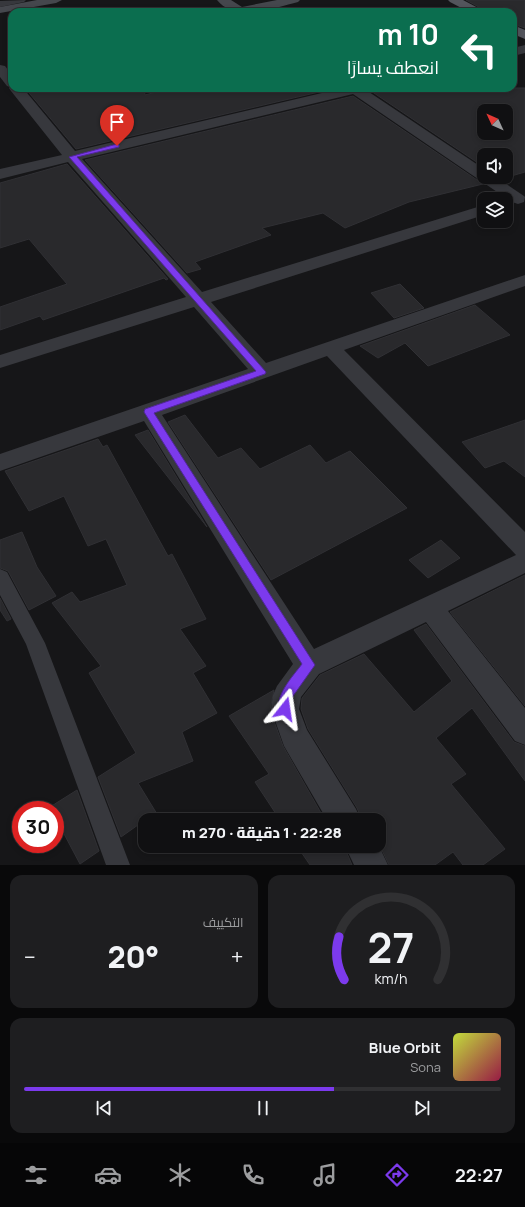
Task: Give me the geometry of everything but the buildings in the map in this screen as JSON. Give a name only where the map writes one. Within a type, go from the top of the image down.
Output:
[{"type":"main road","points":[[11,8],[56,0]]},
{"type":"main road","points":[[223,0],[233,8]]},
{"type":"main road","points":[[257,8],[294,0]]},
{"type":"main road","points":[[454,0],[470,8]]},
{"type":"street","points":[[0,4],[20,0]]},
{"type":"street","points":[[2,62],[8,75]]},
{"type":"street","points":[[19,92],[72,157],[262,372]]},
{"type":"street","points":[[0,174],[340,92]]},
{"type":"street","points":[[363,92],[477,170]]},
{"type":"street","points":[[495,184],[516,200]]},
{"type":"street","points":[[0,362],[477,212]]},
{"type":"street","points":[[0,463],[525,280]]},
{"type":"street","points":[[330,348],[525,548]]},
{"type":"street","points":[[149,412],[309,665]]},
{"type":"street","points":[[341,813],[294,736],[285,709],[287,695],[294,683],[309,665],[525,562]]},
{"type":"street","points":[[430,607],[525,731]]},
{"type":"street","points":[[365,853],[372,865]]},
{"type":"lane","points":[[0,577],[35,643],[118,865]]},
{"type":"route","points":[[117,146],[72,157],[262,372],[149,412],[309,665],[294,683],[287,695],[285,709]]}]
